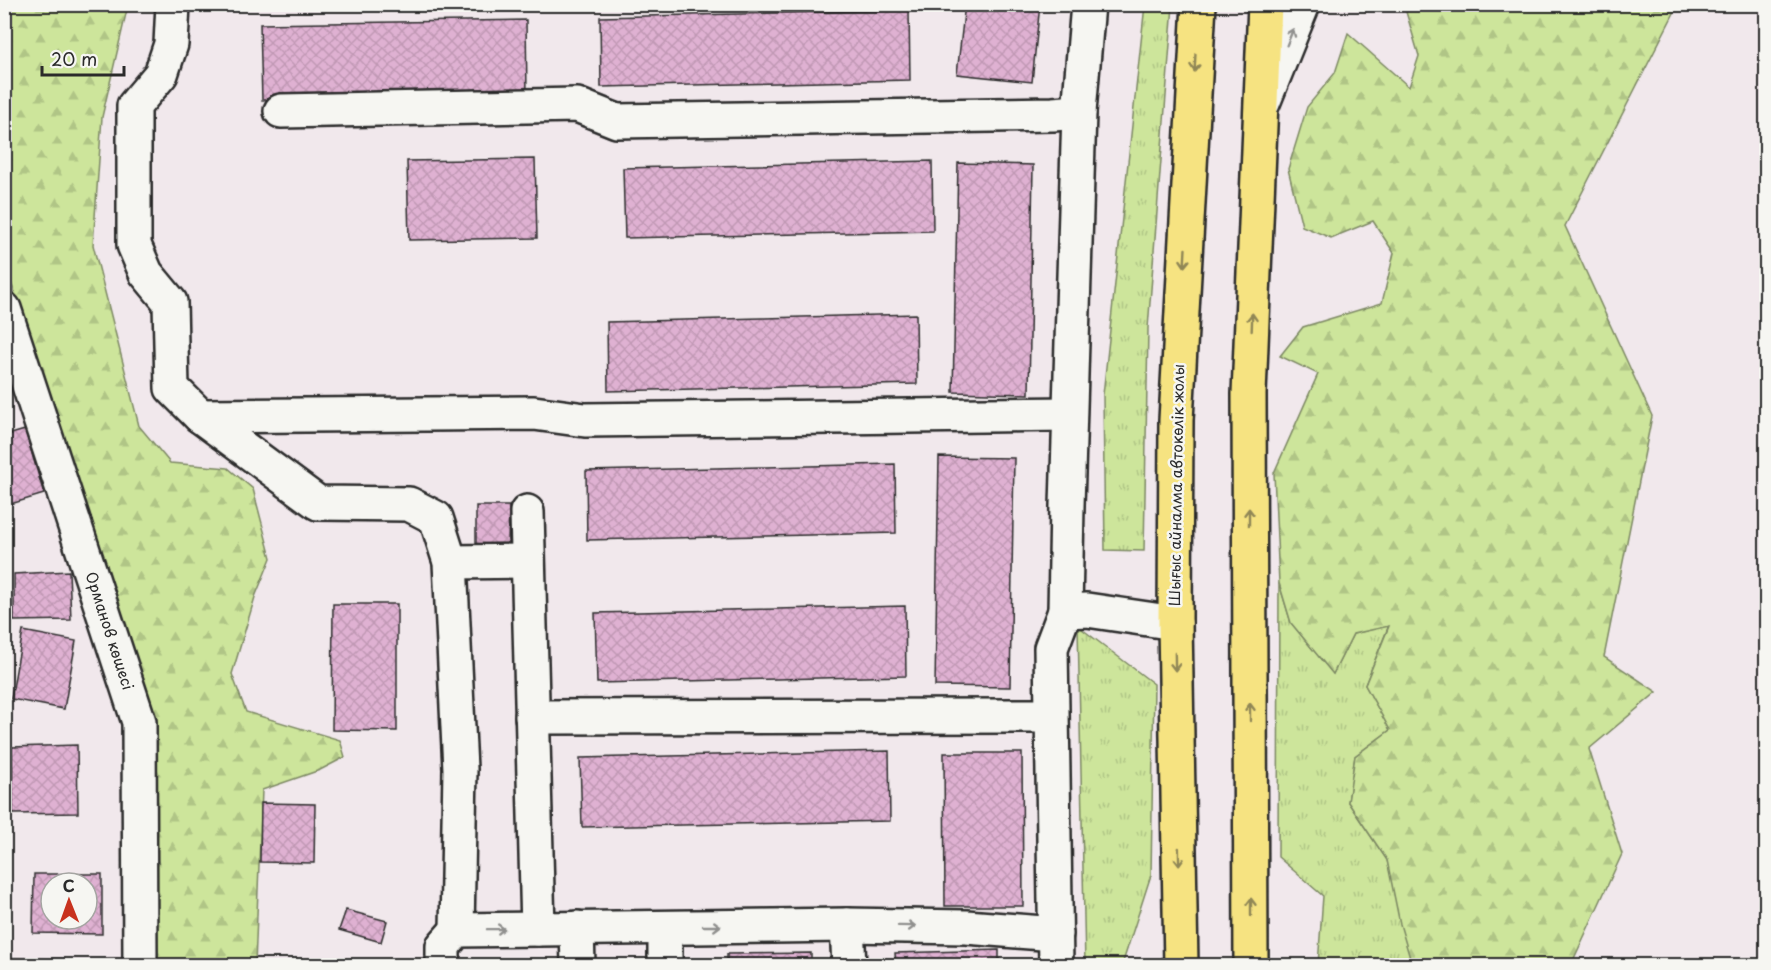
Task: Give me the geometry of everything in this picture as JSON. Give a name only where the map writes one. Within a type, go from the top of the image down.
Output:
[{"type":"main road","name":"Шығыс айналма автокөлік жолы","points":[[1181,966],[1175,623],[1176,420],[1199,4]]},
{"type":"main road","points":[[1251,966],[1249,394],[1265,4]]},
{"type":"street","points":[[173,4],[171,44],[161,74],[134,105],[134,245],[146,273],[170,302],[172,388],[200,416],[318,503],[409,504],[436,518],[450,562],[460,769],[457,930],[443,946],[444,966]]},
{"type":"street","points":[[1056,966],[1051,648],[1065,611],[1079,112],[1088,4]]},
{"type":"street","points":[[1261,108],[1303,4]]},
{"type":"street","points":[[281,111],[577,105],[617,121],[1079,112]]},
{"type":"street","name":"Орманов көшесі","points":[[4,309],[139,722],[140,966]]},
{"type":"street","points":[[200,416],[534,413],[585,420],[1070,414]]},
{"type":"street","points":[[527,512],[538,929]]},
{"type":"street","points":[[450,562],[528,561]]},
{"type":"street","points":[[1065,611],[1087,610],[1175,623]]},
{"type":"street","points":[[532,717],[1051,716]]},
{"type":"street","points":[[457,930],[847,925],[966,927],[1056,934]]},
{"type":"street","points":[[847,925],[849,966]]},
{"type":"street","points":[[577,928],[578,966]]},
{"type":"street","points":[[665,928],[665,966]]},
{"type":"green space","points":[[4,5],[128,5],[102,117],[93,245],[139,426],[170,463],[228,468],[253,489],[271,558],[255,597],[232,674],[246,712],[340,740],[345,757],[320,770],[262,790],[255,965],[158,965],[151,901],[145,704],[5,263]]},
{"type":"green space","points":[[1145,5],[1173,5],[1148,328],[1144,551],[1105,550],[1103,395]]},
{"type":"green space","points":[[1404,5],[1678,5],[1565,226],[1652,416],[1604,657],[1657,692],[1589,749],[1622,854],[1571,965],[1412,965],[1400,924],[1387,860],[1348,802],[1355,756],[1390,730],[1365,685],[1389,626],[1353,634],[1333,674],[1291,623],[1279,583],[1274,473],[1318,374],[1280,356],[1303,327],[1382,303],[1394,253],[1373,221],[1331,238],[1302,226],[1288,169],[1307,107],[1335,73],[1348,33],[1409,87],[1419,56]]},
{"type":"green space","points":[[1279,583],[1291,623],[1333,674],[1353,634],[1389,625],[1365,685],[1390,730],[1355,756],[1348,802],[1387,860],[1413,965],[1318,965],[1323,896],[1278,857]]},
{"type":"green space","points":[[1078,626],[1154,684],[1151,875],[1122,965],[1085,965]]},
{"type":"building","points":[[965,4],[1040,4],[1032,82],[957,74]]},
{"type":"building","points":[[909,10],[910,80],[601,87],[600,17]]},
{"type":"building","points":[[526,20],[527,95],[262,100],[260,24]]},
{"type":"building","points":[[535,159],[537,238],[409,240],[407,161]]},
{"type":"building","points":[[932,161],[933,231],[625,238],[623,168]]},
{"type":"building","points":[[958,163],[1033,165],[1029,394],[953,392]]},
{"type":"building","points":[[916,314],[917,384],[608,391],[607,322]]},
{"type":"building","points":[[25,430],[44,494],[4,506],[4,436]]},
{"type":"building","points":[[939,457],[1014,458],[1010,687],[935,686]]},
{"type":"building","points":[[895,464],[896,533],[587,540],[586,471]]},
{"type":"building","points":[[476,506],[509,506],[508,545],[476,545]]},
{"type":"building","points":[[69,571],[71,620],[14,621],[14,574]]},
{"type":"building","points":[[333,604],[397,604],[397,731],[332,730]]},
{"type":"building","points":[[905,606],[906,676],[597,683],[595,613]]},
{"type":"building","points":[[23,631],[76,641],[64,709],[11,699]]},
{"type":"building","points":[[77,745],[78,813],[13,814],[12,747]]},
{"type":"building","points":[[889,751],[890,821],[582,827],[580,758]]},
{"type":"building","points":[[944,753],[1022,753],[1023,906],[945,906]]},
{"type":"building","points":[[261,803],[315,804],[314,863],[260,862]]},
{"type":"building","points":[[34,874],[39,874],[39,931],[99,931],[99,874],[102,874],[102,934],[33,933]]},
{"type":"building","points":[[346,910],[387,921],[381,942],[339,930]]},
{"type":"building","points":[[999,950],[999,966],[896,966],[895,953]]},
{"type":"building","points":[[811,953],[811,960],[829,960],[829,966],[727,966],[727,954]]},
{"type":"building","points":[[4,958],[62,959],[61,966],[4,966]]}]
